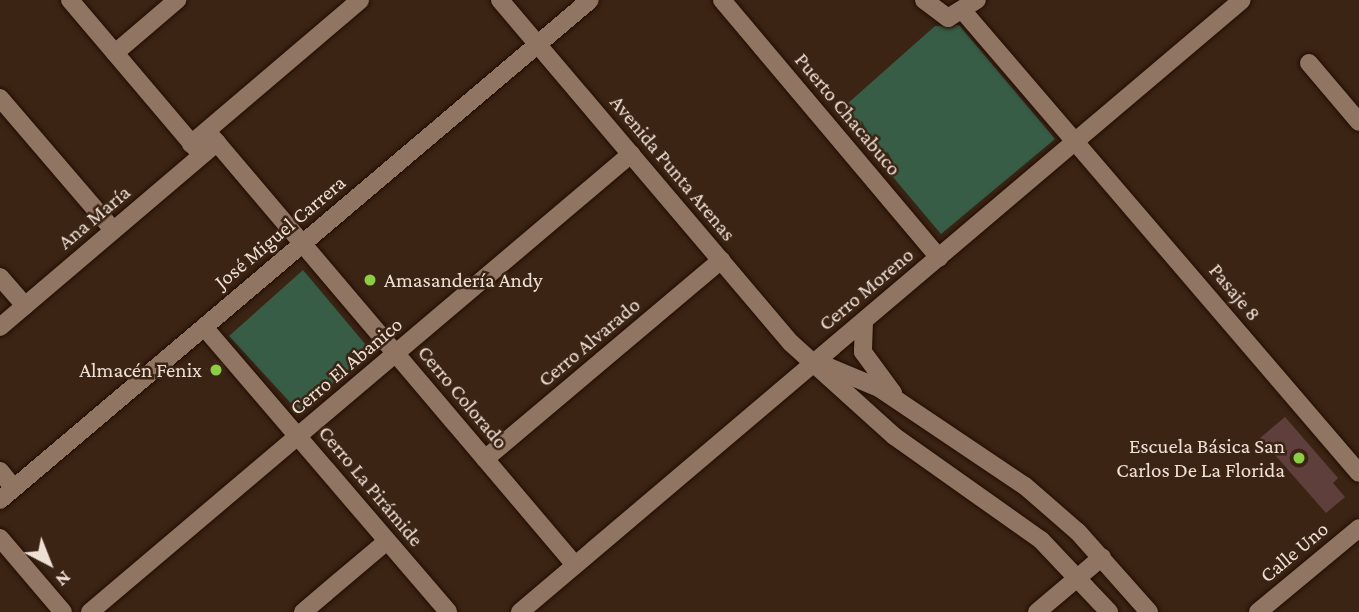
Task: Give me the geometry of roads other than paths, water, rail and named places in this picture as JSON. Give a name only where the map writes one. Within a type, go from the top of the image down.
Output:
[{"type":"street","points":[[70,0],[197,150]]},
{"type":"street","points":[[115,53],[177,0]]},
{"type":"street","name":"Ana María","points":[[0,327],[113,230],[360,0]]},
{"type":"street","name":"Avenida Punta Arenas","points":[[500,0],[722,260],[815,363],[894,436],[1019,523],[1078,576],[1109,612]]},
{"type":"street","name":"José Miguel Carrera","points":[[7,494],[590,0]]},
{"type":"street","name":"Puerto Chacabuco","points":[[722,0],[939,258]]},
{"type":"street","points":[[923,0],[942,17],[970,6]]},
{"type":"street","name":"Cerro Moreno","points":[[520,612],[1242,0]]},
{"type":"street","name":"Pasaje 8","points":[[970,6],[1077,140],[1359,473]]},
{"type":"street","points":[[1309,63],[1359,122]]},
{"type":"street","points":[[0,98],[113,230]]},
{"type":"street","name":"Cerro Colorado","points":[[212,136],[575,565]]},
{"type":"street","name":"Cerro El Abanico","points":[[90,612],[631,154]]},
{"type":"street","name":"Cerro Alvarado","points":[[485,459],[722,260]]},
{"type":"street","points":[[0,277],[24,306]]},
{"type":"street","points":[[864,321],[863,352],[902,403]]},
{"type":"street","name":"Cerro La Pirámide","points":[[204,327],[448,612]]},
{"type":"street","name":"Avenida Punta Arenas","points":[[815,363],[902,403],[1025,486],[1102,557],[1149,612]]},
{"type":"street","points":[[0,471],[7,494]]},
{"type":"street","name":"Calle Uno","points":[[1258,612],[1359,528]]},
{"type":"street","points":[[0,538],[63,612]]},
{"type":"street","points":[[303,612],[387,541]]},
{"type":"street","points":[[1037,612],[1102,557]]},
{"type":"place","name":"Amasandería Andy","points":[[370,280]]},
{"type":"place","name":"Almacén Fenix","points":[[216,370]]},
{"type":"place","name":"Escuela Básica San Carlos De La Florida","points":[[1299,458]]}]
